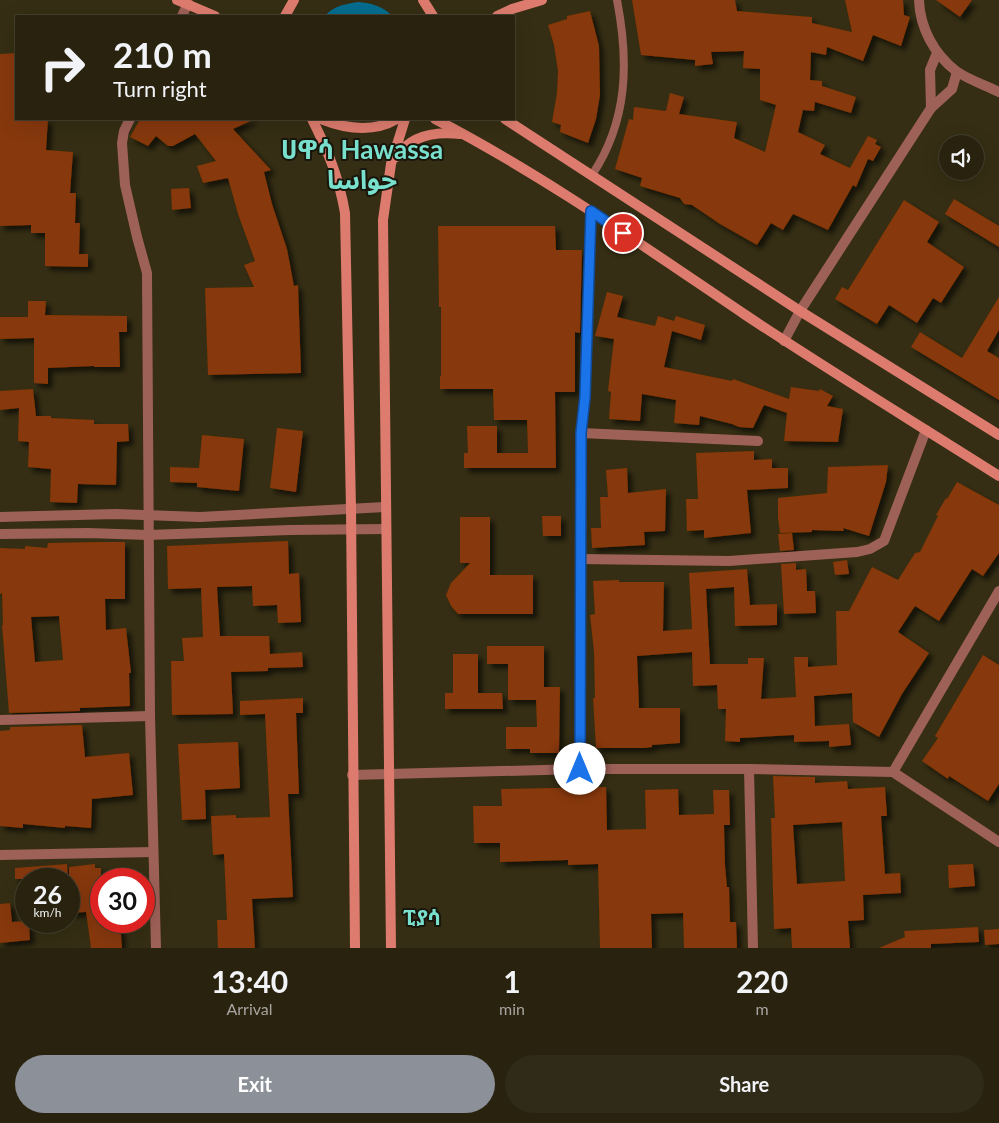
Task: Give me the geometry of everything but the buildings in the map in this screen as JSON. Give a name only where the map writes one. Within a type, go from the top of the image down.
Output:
[{"type":"main road","points":[[177,0],[213,15]]},
{"type":"main road","points":[[286,15],[294,0]]},
{"type":"main road","points":[[423,0],[432,15]]},
{"type":"main road","points":[[499,15],[542,0]]},
{"type":"main road","points":[[312,120],[330,156],[341,187],[345,213],[351,508],[355,948]]},
{"type":"main road","points":[[324,120],[349,128],[379,126],[394,120]]},
{"type":"main road","points":[[391,948],[385,507],[384,220],[391,164],[405,120]]},
{"type":"main road","points":[[437,120],[548,183],[784,341],[999,476]]},
{"type":"main road","points":[[507,120],[800,312],[999,435]]},
{"type":"main road","points":[[391,164],[401,149],[421,136],[438,133],[465,135]]},
{"type":"street","points":[[919,0],[919,12],[928,38],[937,53],[957,72],[999,92]]},
{"type":"street","points":[[182,15],[188,4]]},
{"type":"street","points":[[931,108],[930,70],[937,53]]},
{"type":"street","points":[[784,341],[800,312],[931,108],[952,88],[957,72]]},
{"type":"street","points":[[130,120],[124,131],[122,143],[124,185],[147,273],[150,716],[156,948]]},
{"type":"street","points":[[580,769],[581,433],[585,397],[591,211]]},
{"type":"street","points":[[581,560],[729,561],[857,552],[870,549],[884,541],[926,430]]},
{"type":"street","points":[[581,433],[758,441]]},
{"type":"street","points":[[0,517],[116,514],[236,516],[385,507]]},
{"type":"street","points":[[0,534],[88,533],[148,535],[386,529]]},
{"type":"street","points":[[893,772],[999,591]]},
{"type":"street","points":[[0,720],[150,716]]},
{"type":"street","points":[[352,775],[580,769],[749,769],[893,772],[999,842]]},
{"type":"street","points":[[749,769],[753,948]]},
{"type":"street","points":[[0,854],[153,852]]},
{"type":"lane","points":[[592,175],[603,158],[610,141],[624,83],[625,52],[618,0]]},
{"type":"water","points":[[358,2],[368,3],[385,10],[391,15],[326,15],[344,5]]},
{"type":"district","name":"ሀዋሳ Hawassa حواسا","points":[[362,165]]},
{"type":"district","name":"ፒያሳ","points":[[422,918]]},
{"type":"route","points":[[580,769],[581,433],[585,397],[591,211],[623,233]]}]
